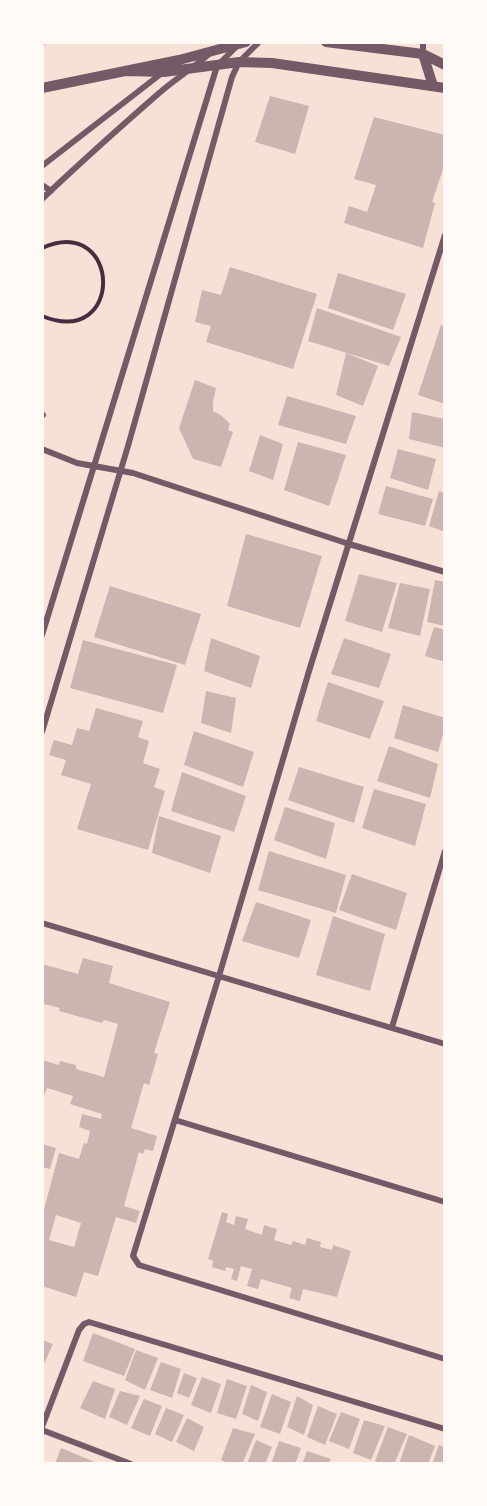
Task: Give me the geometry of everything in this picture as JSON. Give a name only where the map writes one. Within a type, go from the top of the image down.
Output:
[{"type":"street","points":[[42,732],[120,471],[232,77],[239,62],[259,42]]},
{"type":"street","points":[[326,42],[423,54],[445,65]]},
{"type":"street","points":[[423,42],[423,54],[433,86]]},
{"type":"street","points":[[42,88],[178,60],[242,43]]},
{"type":"street","points":[[42,635],[217,66],[242,43]]},
{"type":"street","points":[[42,199],[158,94],[212,51]]},
{"type":"street","points":[[42,166],[178,60]]},
{"type":"street","points":[[126,71],[164,72],[239,62],[300,67],[445,88]]},
{"type":"street","points":[[42,185],[51,191]]},
{"type":"street","points":[[445,235],[134,1252],[134,1260],[138,1265],[445,1359]]},
{"type":"street","points":[[42,449],[77,463],[133,473],[349,544],[445,572]]},
{"type":"street","points":[[392,1028],[445,851]]},
{"type":"street","points":[[42,924],[445,1044]]},
{"type":"street","points":[[175,1120],[445,1202]]},
{"type":"street","points":[[131,1464],[42,1428],[79,1330],[89,1322],[445,1429]]},
{"type":"path","points":[[42,248],[53,243],[66,242],[79,244],[90,251],[99,262],[104,274],[104,288],[100,300],[92,311],[81,319],[68,322],[54,321],[42,316]]},
{"type":"building","points":[[270,96],[309,106],[295,154],[255,142]]},
{"type":"building","points":[[374,117],[445,135],[445,163],[432,202],[435,203],[423,248],[344,223],[349,206],[367,212],[376,185],[354,179]]},
{"type":"building","points":[[230,267],[317,294],[293,369],[206,342],[211,326],[195,322],[202,290],[221,295]]},
{"type":"building","points":[[338,273],[406,294],[393,330],[328,308]]},
{"type":"building","points":[[317,308],[401,337],[389,366],[308,341]]},
{"type":"building","points":[[441,325],[445,326],[445,404],[418,395]]},
{"type":"building","points":[[346,353],[378,366],[363,406],[336,395]]},
{"type":"building","points":[[195,380],[216,388],[213,411],[230,424],[228,430],[233,432],[221,467],[193,459],[179,428]]},
{"type":"building","points":[[287,396],[356,416],[346,444],[278,425]]},
{"type":"building","points":[[412,412],[445,419],[445,448],[409,439]]},
{"type":"building","points":[[260,435],[283,444],[273,480],[249,471]]},
{"type":"building","points":[[298,442],[346,455],[329,506],[284,490]]},
{"type":"building","points":[[398,449],[436,459],[428,490],[390,478]]},
{"type":"building","points":[[386,486],[433,499],[425,526],[378,514]]},
{"type":"building","points":[[439,491],[445,493],[445,532],[429,526]]},
{"type":"building","points":[[246,534],[322,556],[300,628],[227,606]]},
{"type":"building","points":[[359,574],[397,583],[382,632],[345,621]]},
{"type":"building","points":[[435,580],[445,582],[445,626],[427,622]]},
{"type":"building","points":[[400,583],[430,589],[420,636],[388,628]]},
{"type":"building","points":[[110,586],[201,614],[185,665],[94,637]]},
{"type":"building","points":[[434,627],[445,630],[445,662],[425,656]]},
{"type":"building","points":[[211,638],[260,656],[251,688],[204,671]]},
{"type":"building","points":[[344,638],[391,654],[379,688],[331,674]]},
{"type":"building","points":[[83,640],[177,665],[163,713],[70,688]]},
{"type":"building","points":[[328,682],[384,701],[370,739],[316,721]]},
{"type":"building","points":[[206,691],[236,698],[231,733],[201,723]]},
{"type":"building","points":[[403,705],[445,718],[438,752],[394,738]]},
{"type":"building","points":[[96,708],[143,721],[138,737],[149,741],[143,763],[160,769],[154,787],[165,791],[148,850],[77,829],[91,784],[61,775],[66,760],[49,755],[54,740],[72,745],[77,728],[89,731]]},
{"type":"building","points":[[194,731],[254,752],[243,787],[184,765]]},
{"type":"building","points":[[389,746],[438,764],[430,798],[377,781]]},
{"type":"building","points":[[299,767],[364,787],[354,823],[288,800]]},
{"type":"building","points":[[182,772],[246,796],[234,832],[171,811]]},
{"type":"building","points":[[374,789],[426,804],[415,846],[362,828]]},
{"type":"building","points":[[285,807],[335,823],[326,859],[274,840]]},
{"type":"building","points":[[159,816],[221,836],[210,873],[152,853]]},
{"type":"building","points":[[269,851],[346,875],[336,913],[258,890]]},
{"type":"building","points":[[352,874],[407,893],[396,930],[339,910]]},
{"type":"building","points":[[256,902],[311,920],[299,958],[242,941]]},
{"type":"building","points":[[333,916],[385,934],[370,991],[316,975]]},
{"type":"building","points":[[83,958],[113,966],[109,983],[170,1002],[154,1053],[158,1054],[149,1085],[144,1083],[131,1128],[157,1136],[153,1151],[145,1149],[143,1154],[139,1152],[124,1206],[140,1211],[136,1223],[116,1217],[98,1276],[84,1272],[76,1297],[42,1286],[42,1217],[59,1153],[79,1159],[84,1143],[87,1144],[90,1131],[79,1127],[82,1114],[101,1119],[102,1114],[70,1104],[73,1096],[47,1088],[42,1100],[42,1060],[59,1065],[60,1061],[76,1065],[76,1069],[104,1077],[118,1024],[104,1020],[102,1023],[59,1011],[60,1008],[44,1004],[42,1008],[42,964],[78,974]],"holes":[[[56,1215],[81,1223],[74,1247],[49,1240]]]},
{"type":"building","points":[[42,1144],[56,1148],[50,1169],[42,1167]]},
{"type":"building","points":[[222,1212],[228,1214],[226,1222],[234,1225],[236,1216],[248,1219],[245,1229],[262,1235],[264,1225],[277,1229],[274,1240],[291,1245],[293,1241],[305,1245],[307,1238],[321,1242],[320,1247],[332,1250],[333,1245],[351,1251],[337,1297],[303,1289],[300,1301],[289,1298],[292,1288],[261,1279],[258,1289],[247,1286],[252,1269],[241,1266],[237,1281],[231,1279],[234,1269],[226,1267],[225,1271],[212,1267],[213,1261],[208,1259]]},
{"type":"building","points":[[93,1333],[135,1349],[124,1376],[83,1361]]},
{"type":"building","points":[[42,1340],[53,1344],[42,1368]]},
{"type":"building","points":[[136,1350],[158,1358],[145,1390],[125,1380]]},
{"type":"building","points":[[161,1362],[181,1369],[172,1398],[150,1390]]},
{"type":"building","points":[[184,1373],[197,1378],[189,1398],[177,1393]]},
{"type":"building","points":[[202,1377],[221,1384],[211,1413],[191,1405]]},
{"type":"building","points":[[227,1379],[247,1386],[236,1419],[217,1413]]},
{"type":"building","points":[[93,1381],[115,1389],[105,1419],[80,1408]]},
{"type":"building","points":[[251,1385],[267,1392],[258,1421],[242,1414]]},
{"type":"building","points":[[120,1391],[140,1396],[127,1425],[109,1417]]},
{"type":"building","points":[[272,1394],[291,1402],[280,1434],[260,1427]]},
{"type":"building","points":[[297,1396],[313,1405],[304,1435],[287,1427]]},
{"type":"building","points":[[144,1399],[162,1406],[150,1436],[131,1428]]},
{"type":"building","points":[[318,1406],[337,1414],[325,1445],[307,1437]]},
{"type":"building","points":[[166,1408],[184,1415],[172,1442],[155,1434]]},
{"type":"building","points":[[341,1412],[360,1419],[349,1449],[329,1441]]},
{"type":"building","points":[[187,1418],[204,1427],[194,1451],[176,1442]]},
{"type":"building","points":[[364,1420],[385,1426],[371,1460],[353,1453]]},
{"type":"building","points":[[388,1427],[407,1434],[394,1464],[381,1464],[375,1461]]},
{"type":"building","points":[[233,1428],[255,1434],[242,1464],[229,1464],[221,1460]]},
{"type":"building","points":[[409,1435],[435,1446],[428,1464],[399,1464]]},
{"type":"building","points":[[256,1440],[272,1447],[265,1464],[247,1464]]},
{"type":"building","points":[[279,1441],[301,1448],[295,1464],[271,1464]]},
{"type":"building","points":[[439,1445],[445,1447],[445,1464],[432,1464]]},
{"type":"building","points":[[61,1448],[95,1462],[94,1464],[55,1464]]},
{"type":"building","points":[[307,1451],[331,1459],[328,1464],[302,1464]]}]
